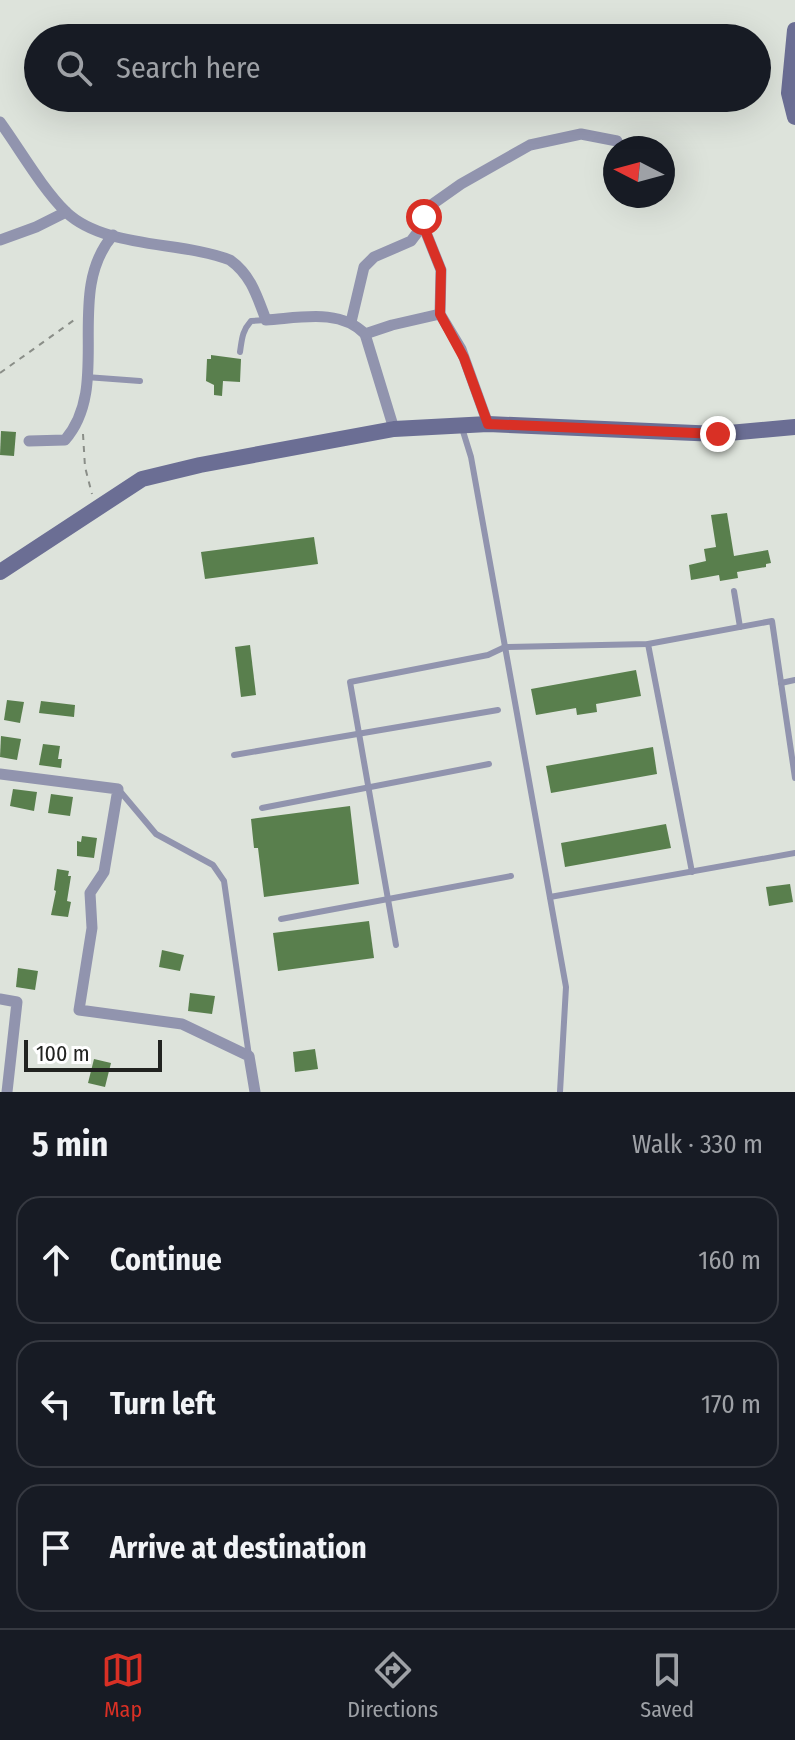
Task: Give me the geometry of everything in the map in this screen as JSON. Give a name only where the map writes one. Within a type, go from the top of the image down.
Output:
[{"type":"street","points":[[795,30],[789,93],[795,117]]},
{"type":"street","points":[[0,122],[66,212],[83,224],[113,235],[230,260],[242,268],[251,281],[266,320],[328,317],[351,322],[365,334],[394,429]]},
{"type":"street","points":[[351,322],[364,267],[374,257],[411,241],[423,225],[427,208],[434,201],[530,145],[581,134],[603,138]]},
{"type":"street","points":[[0,240],[66,212]]},
{"type":"street","points":[[423,225],[441,270],[440,314],[464,358],[488,424]]},
{"type":"street","points":[[29,441],[65,440],[83,413],[93,272],[102,248],[113,235]]},
{"type":"street","points":[[365,334],[440,314]]},
{"type":"street","points":[[0,572],[142,479],[200,465],[394,429],[488,424],[718,434],[795,427]]},
{"type":"street","points":[[0,774],[118,789],[104,872],[90,893],[92,928],[79,1010],[182,1024],[249,1056],[255,1092]]},
{"type":"street","points":[[0,999],[17,1002],[7,1092]]},
{"type":"lane","points":[[240,352],[246,326],[251,321],[266,320]]},
{"type":"lane","points":[[86,377],[140,381]]},
{"type":"lane","points":[[461,425],[471,457],[566,987],[560,1092]]},
{"type":"lane","points":[[734,591],[740,627]]},
{"type":"lane","points":[[396,945],[350,682],[488,655],[505,647],[648,644],[772,621],[795,778]]},
{"type":"lane","points":[[648,644],[692,872]]},
{"type":"lane","points":[[781,683],[795,680]]},
{"type":"lane","points":[[234,755],[498,710]]},
{"type":"lane","points":[[262,808],[489,764]]},
{"type":"lane","points":[[118,789],[156,834],[213,865],[220,872],[224,881],[249,1056]]},
{"type":"lane","points":[[550,897],[795,853]]},
{"type":"lane","points":[[281,919],[511,876]]},
{"type":"path","points":[[0,373],[81,314],[89,301]]},
{"type":"path","points":[[83,413],[85,467],[97,509]]},
{"type":"building","points":[[211,355],[241,359],[240,382],[223,381],[222,396],[214,395],[214,385],[206,381],[207,359],[211,359]]},
{"type":"building","points":[[1,431],[16,432],[14,456],[0,455]]},
{"type":"building","points":[[727,513],[734,556],[768,550],[771,563],[766,567],[737,572],[738,578],[720,581],[719,575],[691,580],[689,565],[706,561],[704,549],[716,547],[711,515]]},
{"type":"building","points":[[314,537],[318,564],[205,579],[201,552]]},
{"type":"building","points":[[250,645],[256,695],[241,697],[235,647]]},
{"type":"building","points":[[636,670],[641,696],[596,704],[597,712],[577,715],[576,708],[536,715],[531,689]]},
{"type":"building","points":[[7,700],[24,702],[20,723],[4,720]]},
{"type":"building","points":[[41,701],[75,705],[74,717],[39,713]]},
{"type":"building","points":[[1,736],[21,739],[17,760],[0,757]]},
{"type":"building","points":[[43,744],[60,746],[58,759],[62,759],[61,768],[39,765]]},
{"type":"building","points":[[653,747],[657,774],[551,793],[546,766]]},
{"type":"building","points":[[13,789],[37,792],[34,811],[10,806]]},
{"type":"building","points":[[51,794],[73,797],[70,816],[48,813]]},
{"type":"building","points":[[350,806],[359,884],[264,897],[251,819]]},
{"type":"building","points":[[666,824],[671,848],[565,867],[561,843]]},
{"type":"building","points":[[82,836],[97,838],[94,858],[77,856],[77,841],[81,842]]},
{"type":"building","points":[[57,869],[69,871],[68,876],[71,876],[68,917],[51,915]]},
{"type":"building","points":[[790,884],[793,902],[769,906],[766,887]]},
{"type":"building","points":[[369,921],[374,958],[278,971],[273,933]]},
{"type":"building","points":[[162,950],[184,955],[180,971],[159,967]]},
{"type":"building","points":[[18,968],[38,971],[35,990],[16,987]]},
{"type":"building","points":[[190,993],[215,996],[212,1014],[188,1011]]},
{"type":"building","points":[[315,1049],[318,1069],[295,1072],[293,1052]]},
{"type":"building","points":[[94,1059],[111,1063],[105,1087],[88,1083]]},
{"type":"route","points":[[424,217],[423,225],[441,270],[440,314],[461,349],[488,424],[718,434]]}]
